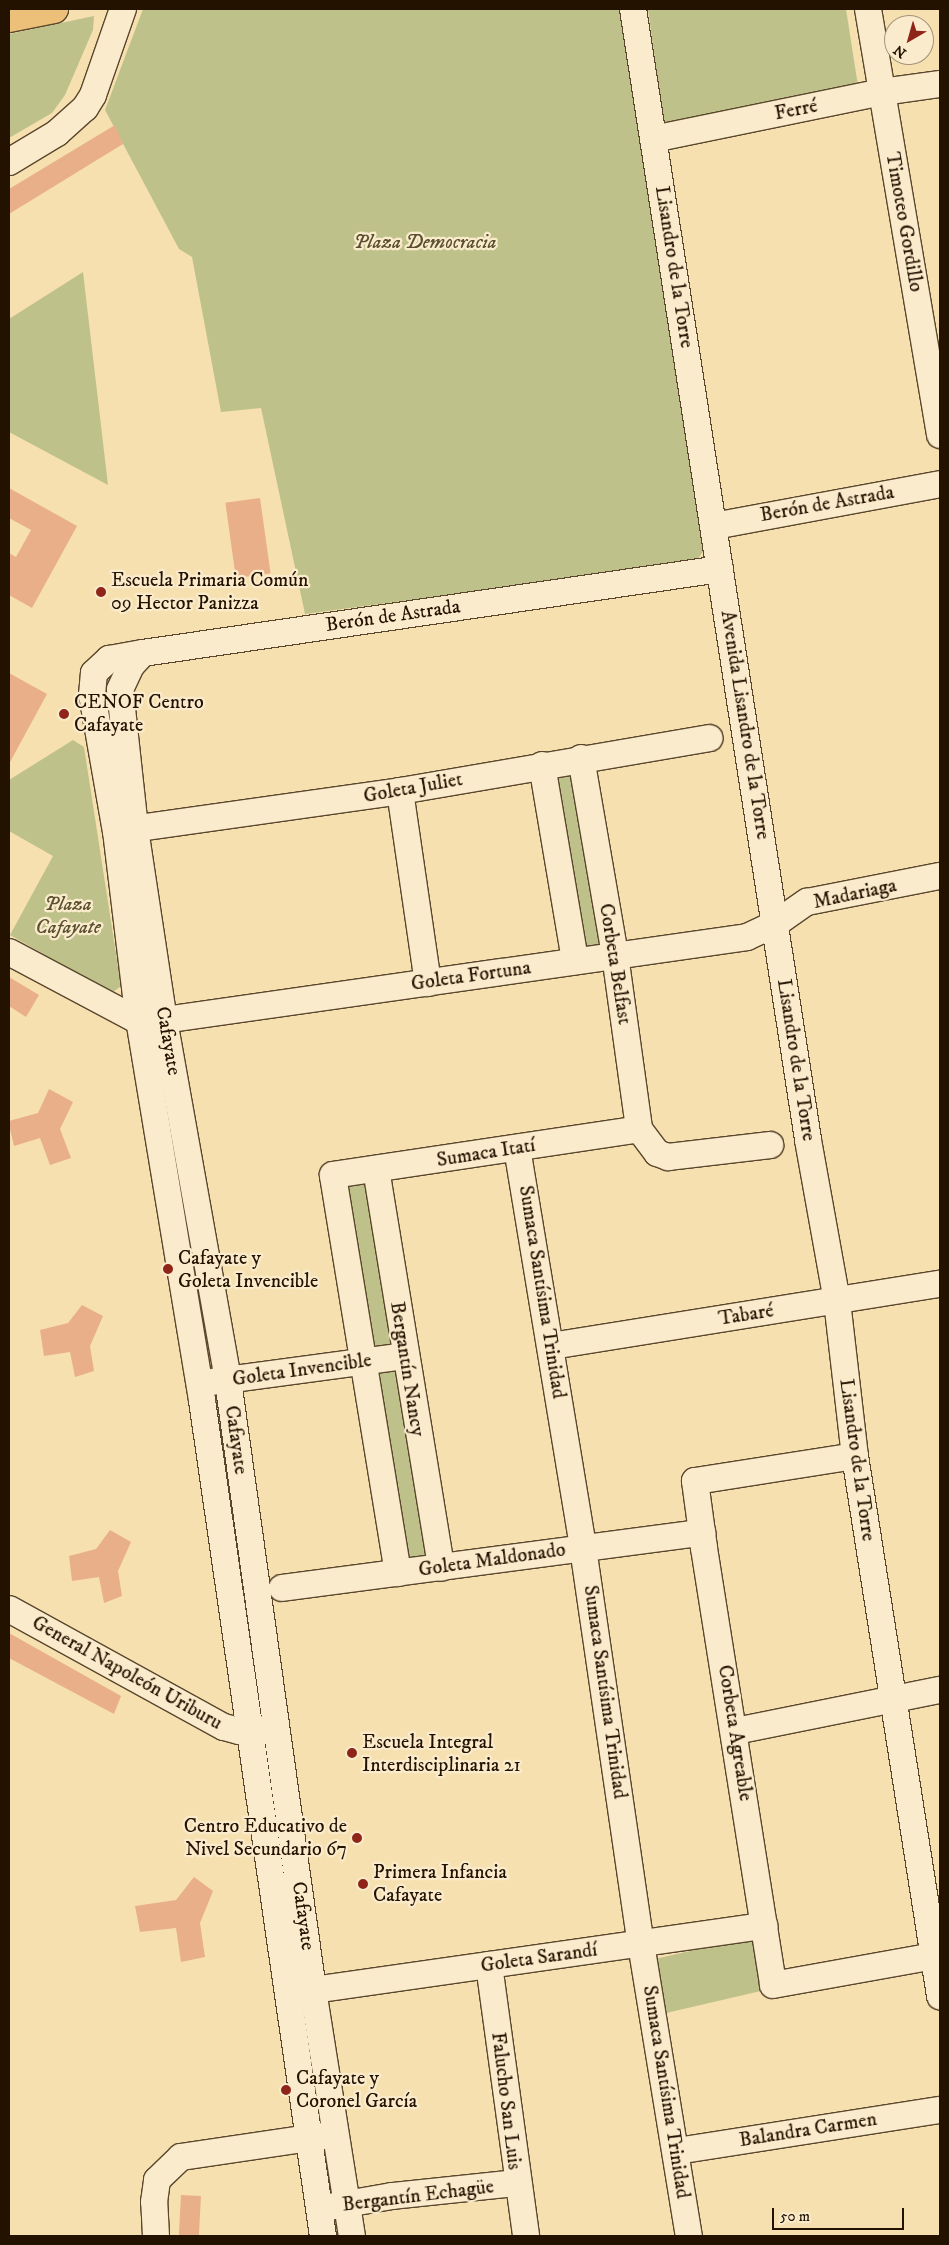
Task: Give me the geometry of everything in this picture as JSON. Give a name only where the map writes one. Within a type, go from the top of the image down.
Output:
[{"type":"main road","points":[[9,18],[54,9]]},
{"type":"street","points":[[9,162],[57,133],[85,108],[93,95],[123,9]]},
{"type":"street","name":"Lisandro de la Torre","points":[[633,9],[714,526]]},
{"type":"street","name":"Timoteo Gordillo","points":[[868,9],[940,435]]},
{"type":"street","name":"Ferré","points":[[653,139],[882,92],[940,84]]},
{"type":"street","name":"Berón de Astrada","points":[[714,526],[940,484]]},
{"type":"street","name":"Avenida Lisandro de la Torre","points":[[714,526],[775,924]]},
{"type":"street","name":"Berón de Astrada","points":[[92,695],[94,673],[100,665],[109,659],[720,569]]},
{"type":"street","name":"Cafayate","points":[[143,653],[131,666],[120,690],[125,831],[199,1383],[323,2236]]},
{"type":"street","name":"Cafayate","points":[[92,695],[125,831]]},
{"type":"street","name":"Goleta Juliet","points":[[125,831],[400,791],[581,758],[709,738]]},
{"type":"street","name":"Corbeta Belfast","points":[[581,758],[615,955],[639,1129]]},
{"type":"street","name":"Corbeta Belfast","points":[[542,765],[576,961]]},
{"type":"street","points":[[400,791],[428,983]]},
{"type":"street","name":"Madariaga","points":[[775,924],[807,902],[940,876]]},
{"type":"street","name":"Lisandro de la Torre","points":[[775,924],[837,1301],[855,1456],[940,1996]]},
{"type":"street","name":"Goleta Fortuna","points":[[151,1020],[428,983],[747,937],[775,924]]},
{"type":"street","points":[[9,952],[151,1020]]},
{"type":"street","name":"Cafayate","points":[[151,1020],[228,1381],[313,1990],[352,2236]]},
{"type":"street","points":[[639,1129],[657,1152],[668,1157],[770,1145]]},
{"type":"street","name":"Sumaca Itatí","points":[[333,1175],[639,1129]]},
{"type":"street","name":"Sumaca Santísima Trinidad","points":[[517,1148],[583,1548],[642,1944],[677,2151],[689,2236]]},
{"type":"street","name":"Bergantín Nancy","points":[[376,1169],[404,1356],[441,1568]]},
{"type":"street","name":"Bergantín Nancy","points":[[333,1175],[398,1573]]},
{"type":"street","name":"Tabaré","points":[[551,1346],[940,1284]]},
{"type":"street","name":"Goleta Invencible","points":[[199,1383],[228,1381],[404,1356]]},
{"type":"street","name":"Corbeta Agreable","points":[[855,1456],[695,1481],[702,1534],[736,1731],[773,1985],[934,1956]]},
{"type":"street","name":"Goleta Maldonado","points":[[282,1588],[702,1534]]},
{"type":"street","name":"General Napoleón Uriburu","points":[[9,1609],[224,1728],[250,1731],[277,1727]]},
{"type":"street","points":[[736,1731],[940,1690]]},
{"type":"street","name":"Goleta Sarandí","points":[[313,1990],[764,1926]]},
{"type":"street","name":"Falucho San Luis","points":[[489,1965],[516,2184],[526,2236]]},
{"type":"street","name":"Balandra Carmen","points":[[677,2151],[940,2110]]},
{"type":"street","points":[[156,2236],[154,2202],[157,2180],[181,2157],[335,2135]]},
{"type":"street","name":"Bergantín Echagüe","points":[[319,2209],[392,2196],[516,2184]]},
{"type":"green space","name":"Plaza Democracia","points":[[143,9],[625,9],[704,550],[696,562],[305,614],[261,408],[221,412],[192,257],[179,249],[105,110]]},
{"type":"green space","points":[[648,9],[846,9],[858,86],[664,127]]},
{"type":"green space","points":[[94,16],[93,30],[65,95],[52,113],[9,138],[9,34]]},
{"type":"green space","points":[[83,272],[108,485],[9,432],[9,319]]},
{"type":"green space","name":"Plaza Cafayate","points":[[73,740],[84,747],[121,986],[112,993],[10,935],[53,856],[9,831],[9,780]]},
{"type":"green space","points":[[581,758],[616,955],[576,962],[542,765]]},
{"type":"green space","points":[[369,1178],[392,1343],[389,1350],[372,1349],[347,1190],[350,1184]]},
{"type":"green space","points":[[387,1369],[394,1371],[400,1379],[428,1550],[425,1558],[411,1560],[404,1554],[374,1377],[379,1371]]},
{"type":"green space","points":[[755,1936],[767,1990],[664,2013],[652,1960]]},
{"type":"building","points":[[115,125],[123,144],[9,214],[9,189]]},
{"type":"building","points":[[9,488],[77,526],[32,608],[9,595],[9,553],[16,557],[31,530],[9,518]]},
{"type":"building","points":[[260,498],[271,573],[236,578],[225,503]]},
{"type":"building","points":[[9,673],[47,694],[9,764]]},
{"type":"building","points":[[9,977],[39,995],[26,1017],[9,1006]]},
{"type":"building","points":[[49,1089],[73,1102],[60,1129],[71,1158],[50,1165],[40,1138],[14,1146],[9,1125],[9,1121],[38,1113]]},
{"type":"building","points":[[82,1305],[103,1316],[90,1346],[94,1371],[75,1377],[70,1352],[44,1356],[40,1330],[68,1323]]},
{"type":"building","points":[[110,1530],[131,1542],[118,1571],[122,1596],[104,1603],[99,1577],[72,1581],[69,1556],[96,1549]]},
{"type":"building","points":[[9,1633],[121,1696],[114,1714],[9,1658]]},
{"type":"building","points":[[194,1877],[213,1891],[200,1923],[205,1957],[181,1962],[176,1928],[140,1932],[135,1906],[176,1900]]},
{"type":"building","points":[[181,2195],[201,2196],[199,2236],[179,2236]]},
{"type":"place","name":"Escuela Primaria Común 09 Hector Panizza","points":[[101,592]]},
{"type":"place","name":"CENOF Centro Cafayate","points":[[64,714]]},
{"type":"place","name":"Cafayate y Goleta Invencible","points":[[168,1269]]},
{"type":"place","name":"Escuela Integral Interdisciplinaria 21","points":[[352,1753]]},
{"type":"place","name":"Centro Educativo de Nivel Secundario 67","points":[[357,1838]]},
{"type":"place","name":"Primera Infancia Cafayate","points":[[363,1884]]},
{"type":"place","name":"Cafayate y Coronel García","points":[[286,2090]]}]
